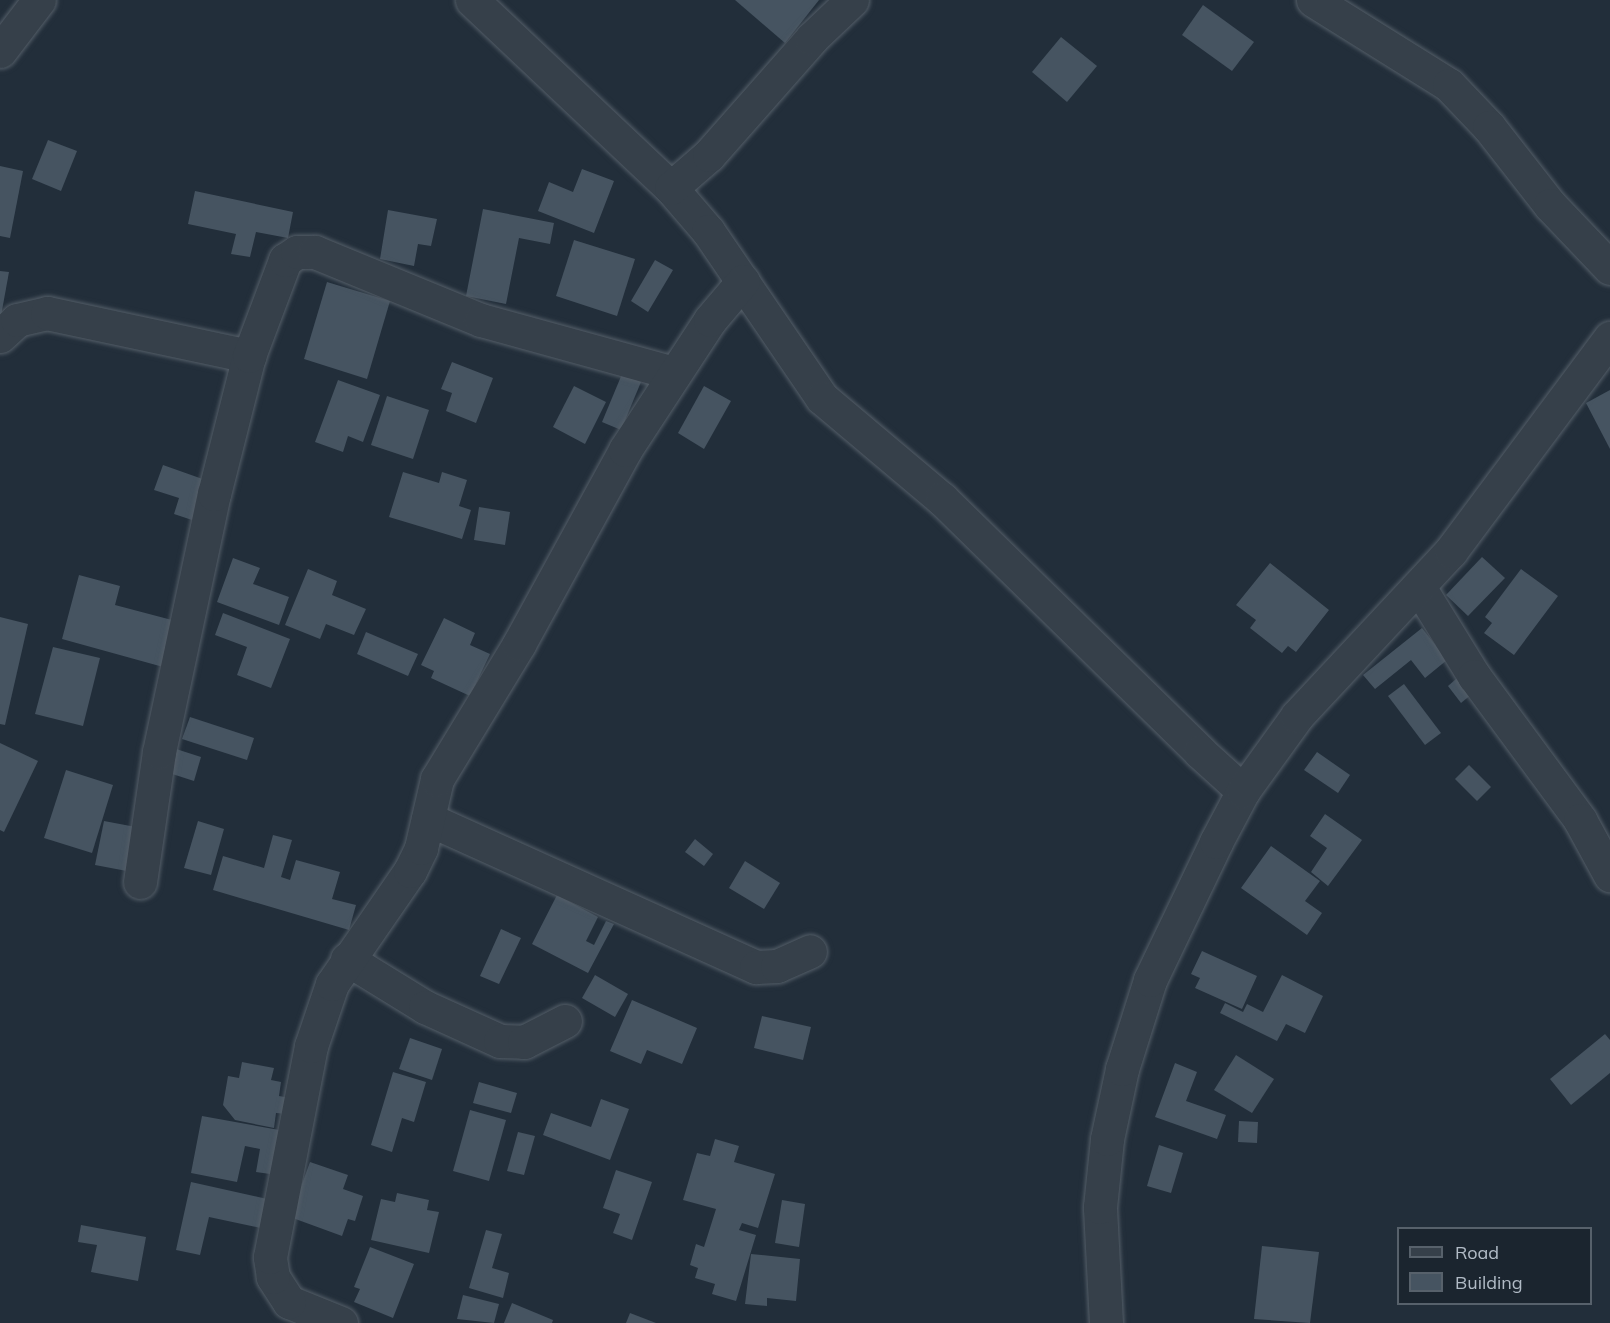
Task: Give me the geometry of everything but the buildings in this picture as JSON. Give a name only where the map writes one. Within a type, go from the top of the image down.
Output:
[{"type":"street","points":[[0,51],[39,0]]},
{"type":"street","points":[[472,0],[671,188],[743,281],[822,398],[942,499],[1200,752],[1244,791]]},
{"type":"street","points":[[671,188],[725,138],[798,53],[852,0]]},
{"type":"street","points":[[1313,0],[1449,85],[1490,127],[1550,205],[1610,268]]},
{"type":"street","points":[[140,882],[159,752],[214,494],[249,356],[285,261],[297,252],[315,252],[481,320],[673,373]]},
{"type":"street","points":[[341,1323],[289,1302],[273,1277],[270,1257],[311,1046],[332,984],[347,959],[410,871],[428,819],[437,779],[452,750],[519,644],[620,459],[673,373],[743,281]]},
{"type":"street","points":[[0,336],[17,320],[46,313],[249,356]]},
{"type":"street","points":[[1106,1323],[1100,1207],[1107,1138],[1122,1069],[1150,980],[1244,791],[1297,716],[1419,586],[1476,518],[1610,338]]},
{"type":"street","points":[[1419,586],[1474,676],[1580,820],[1610,875]]},
{"type":"street","points":[[428,819],[756,967],[777,966],[810,951]]},
{"type":"street","points":[[347,959],[425,1007],[500,1041],[524,1042],[565,1021]]}]
